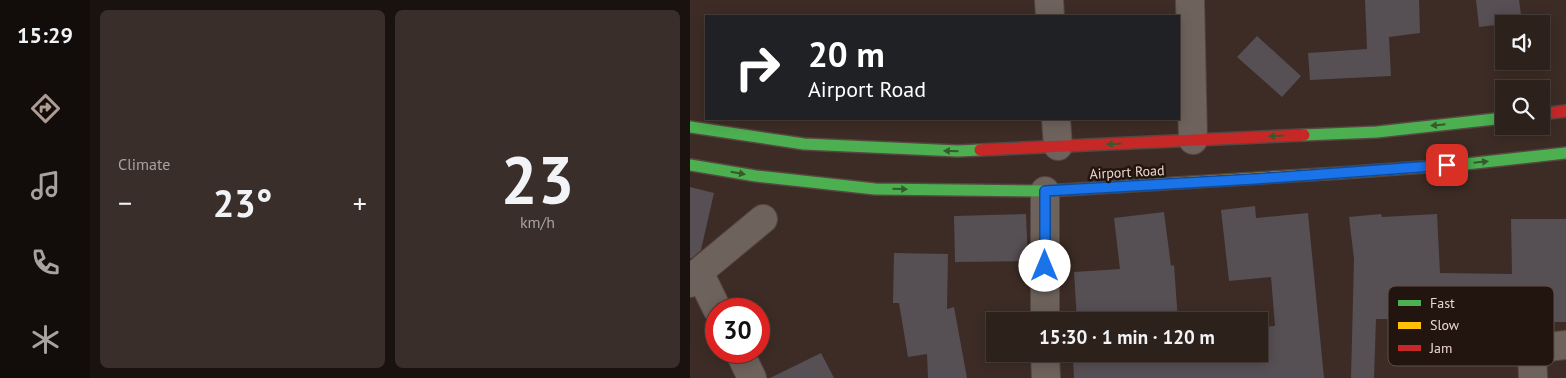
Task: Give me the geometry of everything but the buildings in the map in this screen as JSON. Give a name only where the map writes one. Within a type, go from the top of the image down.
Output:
[{"type":"main road","points":[[1550,113],[1566,111]]},
{"type":"main road","name":"Airport Road","points":[[690,127],[813,145],[958,151],[1193,140],[1251,142],[1377,132],[1495,119]]},
{"type":"main road","name":"Airport Road","points":[[690,165],[756,176],[875,189],[1045,191],[1466,164],[1566,153]]},
{"type":"main road","points":[[1254,163],[1255,179]]},
{"type":"street","points":[[1049,0],[1050,15]]},
{"type":"street","points":[[1190,0],[1193,140]]},
{"type":"street","points":[[1056,120],[1058,146]]},
{"type":"street","points":[[1045,191],[1045,312]]},
{"type":"street","points":[[709,298],[694,278],[763,219]]},
{"type":"street","points":[[1045,362],[1046,378]]},
{"type":"street","points":[[745,363],[752,378]]},
{"type":"traffic: fast","points":[[1304,135],[1377,132],[1495,119]]},
{"type":"traffic: fast","points":[[690,127],[804,144],[958,151],[980,150]]},
{"type":"traffic: fast","points":[[1340,173],[1466,164],[1566,153]]},
{"type":"traffic: fast","points":[[690,165],[756,176],[875,189],[1045,191],[1079,189]]},
{"type":"traffic: slow","points":[[1079,189],[1340,173]]},
{"type":"traffic: jam","points":[[1550,113],[1566,111]]},
{"type":"traffic: jam","points":[[980,150],[1304,135]]},
{"type":"route","points":[[1045,266],[1045,191],[1255,179],[1447,165]]}]
